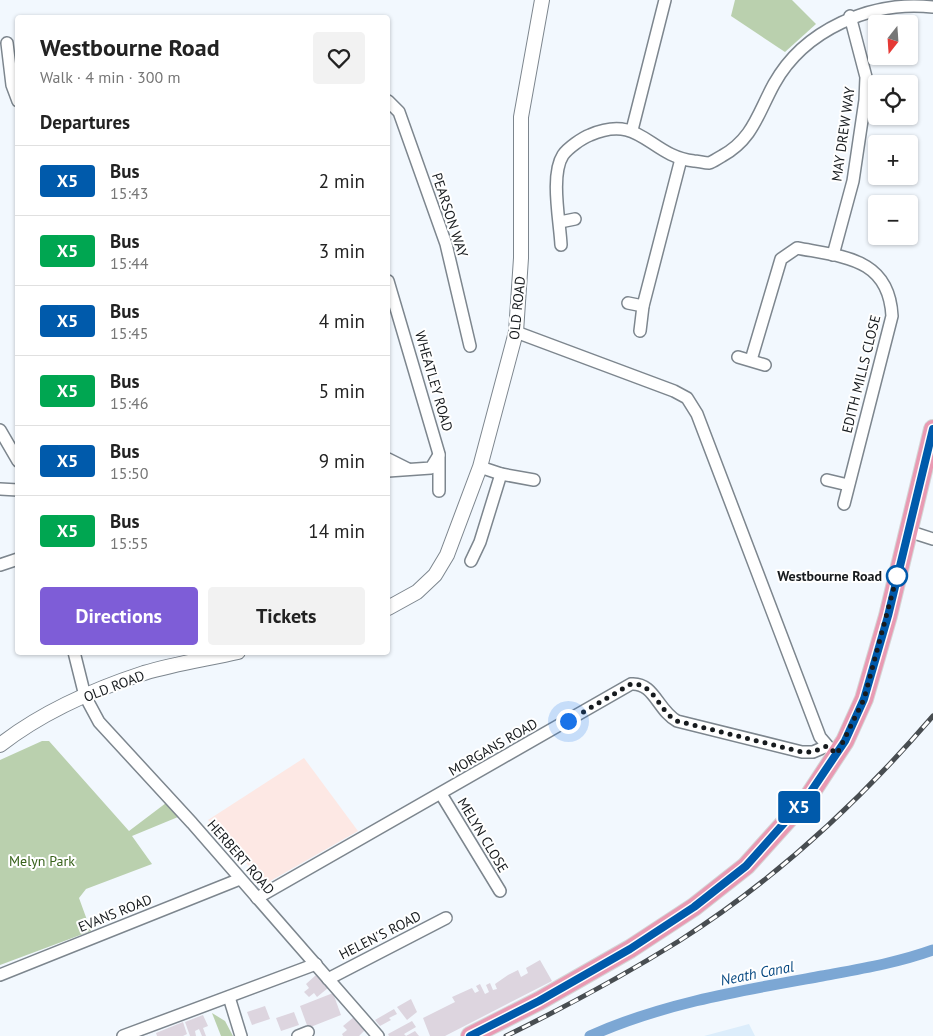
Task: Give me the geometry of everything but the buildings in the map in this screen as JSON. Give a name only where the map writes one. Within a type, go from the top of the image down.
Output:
[{"type":"main road","points":[[470,1036],[539,1001],[630,949],[694,907],[746,866],[778,832],[825,773],[832,750],[864,699],[886,624],[933,429]]},
{"type":"street","name":"OLD ROAD","points":[[390,607],[417,592],[435,575],[447,556],[480,466],[516,332],[522,258],[521,117],[542,0]]},
{"type":"street","points":[[632,130],[665,0]]},
{"type":"street","points":[[561,245],[557,205],[557,179],[563,156],[585,137],[604,129],[632,130],[659,149],[681,159],[709,163],[730,151],[749,134],[774,83],[792,57],[823,30],[850,16],[885,5],[927,4]]},
{"type":"street","name":"MAY DREW WAY","points":[[833,255],[853,180],[865,100],[866,77],[850,16]]},
{"type":"street","points":[[7,43],[12,85],[15,93]]},
{"type":"street","name":"PEARSON WAY","points":[[390,102],[399,112],[446,244],[470,346]]},
{"type":"street","points":[[640,331],[643,306],[681,159]]},
{"type":"street","points":[[560,222],[575,219]]},
{"type":"street","name":"EDITH MILLS CLOSE","points":[[751,360],[781,259],[797,248],[833,255],[869,266],[884,282],[892,298],[892,316],[844,504]]},
{"type":"street","name":"WHEATLEY ROAD","points":[[390,288],[440,454],[439,491]]},
{"type":"street","points":[[628,303],[643,306]]},
{"type":"street","points":[[516,332],[674,391],[687,398],[697,414],[820,737],[832,750]]},
{"type":"street","points":[[738,357],[765,365]]},
{"type":"street","points":[[0,430],[15,457]]},
{"type":"street","points":[[390,471],[408,469],[421,471],[431,468],[440,454]]},
{"type":"street","points":[[390,461],[408,469]]},
{"type":"street","points":[[480,466],[501,474],[534,480]]},
{"type":"street","points":[[471,561],[480,542],[501,474]]},
{"type":"street","points":[[827,480],[848,485]]},
{"type":"street","points":[[0,489],[15,490]]},
{"type":"street","points":[[908,531],[933,539]]},
{"type":"street","points":[[0,565],[15,560]]},
{"type":"street","name":"HERBERT ROAD","points":[[75,655],[85,696],[99,722],[378,1036]]},
{"type":"street","name":"OLD ROAD","points":[[0,744],[16,732],[85,696],[145,673],[225,655]]},
{"type":"street","name":"MORGANS ROAD","points":[[257,898],[631,684],[647,686],[667,716],[677,721],[802,752],[832,750]]},
{"type":"street","name":"MELYN CLOSE","points":[[441,794],[500,891]]},
{"type":"street","name":"EVANS ROAD","points":[[0,975],[240,879]]},
{"type":"street","name":"HELEN'S ROAD","points":[[328,979],[446,918]]},
{"type":"street","points":[[123,1036],[316,964]]},
{"type":"street","points":[[228,997],[241,1036]]},
{"type":"shaded area","points":[[304,758],[358,831],[265,884],[208,820]]},
{"type":"shaded area","points":[[749,1024],[755,1036],[704,1036]]},
{"type":"green space","points":[[735,0],[792,0],[816,24],[785,52],[731,16]]},
{"type":"green space","name":"Melyn Park","points":[[42,741],[49,741],[129,831],[166,803],[178,817],[132,836],[152,864],[86,889],[79,898],[91,931],[0,965],[0,760]]},
{"type":"green space","points":[[212,1013],[225,1021],[233,1036],[221,1036]]},
{"type":"waterway","name":"Neath Canal","points":[[590,1036],[675,1006],[906,959],[933,950]]},
{"type":"railway","points":[[506,1036],[594,991],[658,954],[749,892],[782,866],[845,809],[876,779],[933,716]]},
{"type":"bus line","name":"X5","points":[[470,1036],[539,1001],[630,949],[694,907],[746,866],[808,796],[845,741],[864,699],[888,616],[933,429]]},
{"type":"place","name":"Westbourne Road","points":[[897,576]]},
{"type":"route","points":[[568,721],[631,684],[639,684],[647,686],[667,716],[677,721],[802,752],[813,752],[827,746],[837,754],[864,699],[888,616],[897,576]]}]
